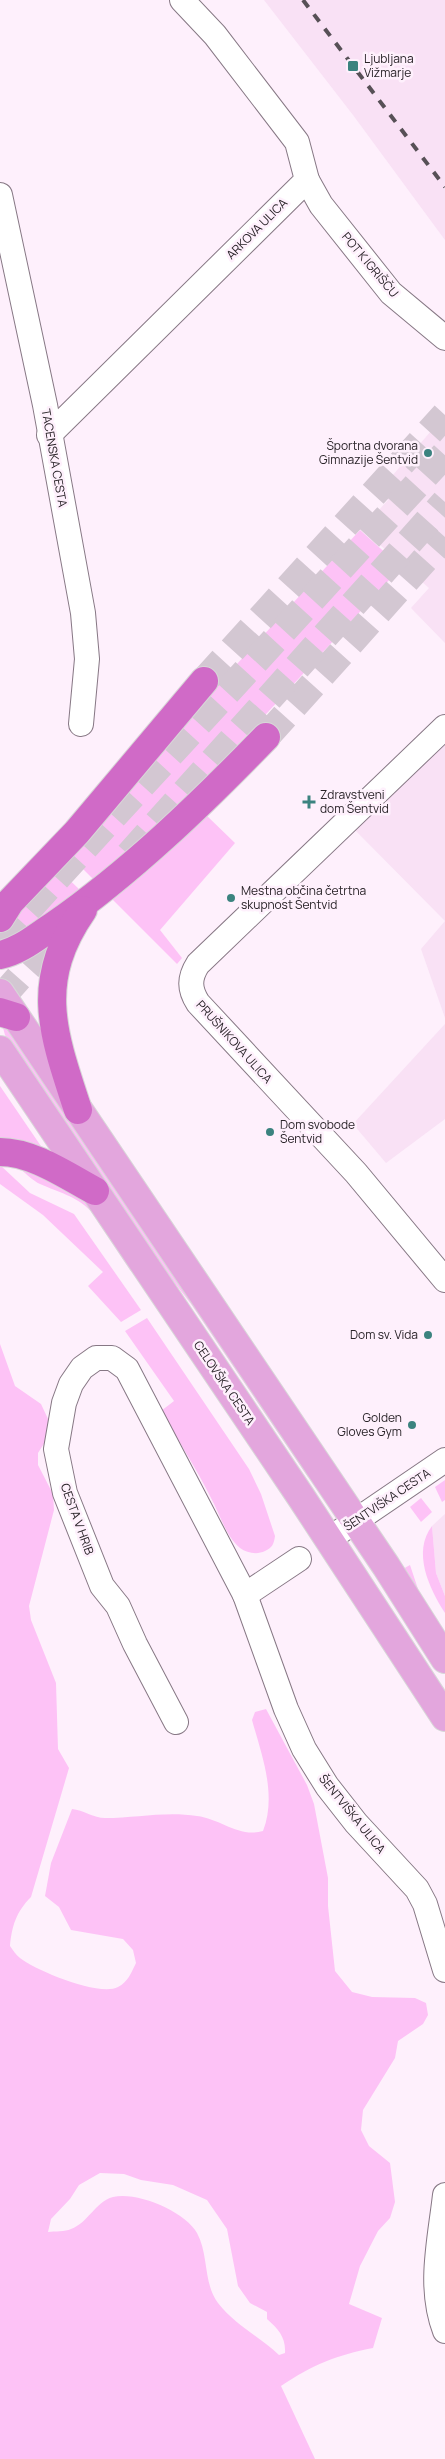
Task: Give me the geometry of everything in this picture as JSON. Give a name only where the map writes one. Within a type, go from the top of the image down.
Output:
[{"type":"highway","points":[[0,918],[10,902],[109,796],[204,681]]},
{"type":"highway","points":[[0,955],[21,948],[96,895],[182,820],[266,737]]},
{"type":"highway","points":[[0,885],[56,854]]},
{"type":"highway","points":[[78,1110],[56,1039],[52,1016],[52,992],[63,943],[96,895]]},
{"type":"highway","points":[[4,1152],[18,1154],[58,1170],[95,1191]]},
{"type":"main road","points":[[0,993],[8,1015],[78,1110],[355,1521],[445,1659]]},
{"type":"main road","name":"CELOVŠKA CESTA","points":[[0,1050],[329,1539],[445,1717]]},
{"type":"street","points":[[182,0],[215,35],[297,142],[308,180]]},
{"type":"street","name":"POT K IGRIŠČU","points":[[308,180],[321,205],[391,293],[445,338]]},
{"type":"street","name":"ARKOVA ULICA","points":[[49,435],[308,180]]},
{"type":"street","name":"TACENSKA CESTA","points":[[0,195],[45,406],[87,639],[86,676],[81,724]]},
{"type":"street","name":"PRUŠNIKOVA ULICA","points":[[445,727],[198,964],[192,976],[190,986],[198,1003],[356,1174],[445,1280]]},
{"type":"street","name":"CESTA V HRIB","points":[[176,1722],[135,1644],[118,1606],[102,1586],[65,1493],[56,1449],[64,1403],[71,1384],[82,1368],[96,1358],[112,1358],[127,1369],[244,1595]]},
{"type":"street","name":"ŠENTVIŠKA CESTA","points":[[329,1539],[445,1460]]},
{"type":"street","points":[[244,1595],[299,1558]]},
{"type":"street","name":"ŠENTVIŠKA ULICA","points":[[244,1595],[286,1709],[304,1749],[327,1786],[350,1816],[417,1889],[425,1904],[445,1970]]},
{"type":"street","points":[[445,2195],[435,2286],[436,2304],[445,2331]]},
{"type":"shaded area","points":[[264,0],[445,0],[445,240],[353,115]]},
{"type":"shaded area","points":[[445,415],[445,643],[411,608],[429,588],[362,529],[388,500],[379,491]]},
{"type":"shaded area","points":[[360,530],[401,567],[200,786],[95,881],[70,856],[214,689]]},
{"type":"shaded area","points":[[445,737],[445,921],[352,827]]},
{"type":"shaded area","points":[[205,814],[235,843],[160,930],[182,958],[177,964],[111,898]]},
{"type":"shaded area","points":[[58,869],[81,891],[21,936],[5,941],[4,938],[15,916]]},
{"type":"shaded area","points":[[445,921],[445,1018],[421,949]]},
{"type":"shaded area","points":[[0,1017],[311,1475],[308,1477],[191,1304],[146,1246],[13,1051],[5,1035]]},
{"type":"shaded area","points":[[445,1024],[445,1119],[386,1163],[353,1124]]},
{"type":"shaded area","points":[[0,1086],[47,1155],[77,1189],[142,1281],[130,1270],[91,1211],[73,1198],[35,1181],[11,1157],[0,1137]]},
{"type":"shaded area","points":[[0,1165],[30,1193],[74,1214],[141,1310],[121,1322],[88,1286],[103,1272],[43,1215],[0,1184]]},
{"type":"shaded area","points":[[147,1318],[249,1469],[261,1494],[275,1536],[272,1545],[267,1550],[259,1553],[246,1551],[240,1548],[230,1537],[199,1476],[161,1411],[174,1401],[125,1331]]},
{"type":"shaded area","points":[[0,1344],[15,1386],[41,1404],[49,1421],[45,1442],[38,1453],[38,1465],[53,1494],[54,1510],[29,1606],[31,1620],[56,1683],[58,1749],[69,1768],[31,1897],[22,1908],[16,1920],[10,1946],[19,1957],[28,1963],[68,1981],[109,1989],[124,1983],[136,1963],[133,1950],[123,1939],[71,1930],[59,1907],[45,1896],[51,1863],[72,1809],[105,1818],[162,1814],[197,1816],[246,1832],[263,1831],[269,1804],[268,1790],[264,1761],[252,1720],[255,1712],[266,1709],[307,1785],[314,1804],[328,1878],[328,1906],[335,1971],[352,1992],[372,1997],[415,1998],[426,2003],[428,2015],[423,2024],[398,2041],[395,2058],[363,2110],[361,2130],[369,2146],[390,2163],[395,2202],[390,2218],[378,2231],[360,2266],[349,2304],[382,2318],[373,2348],[325,2362],[303,2372],[281,2386],[315,2459],[0,2459]],"holes":[[[100,2173],[124,2174],[141,2180],[173,2185],[207,2200],[227,2229],[238,2286],[250,2303],[267,2312],[267,2319],[283,2338],[285,2353],[279,2355],[239,2324],[218,2303],[210,2287],[203,2250],[197,2233],[191,2225],[172,2211],[135,2197],[113,2197],[101,2203],[77,2226],[66,2231],[48,2232],[51,2219],[70,2199],[79,2185]]]},
{"type":"shaded area","points":[[445,1480],[445,1500],[442,1502],[435,1487]]},
{"type":"shaded area","points":[[421,1498],[432,1512],[421,1522],[410,1507]]},
{"type":"shaded area","points":[[445,1514],[445,1596],[436,1573],[432,1526]]},
{"type":"shaded area","points":[[432,1526],[436,1573],[445,1596],[445,1613],[433,1593],[423,1558],[426,1536]]},
{"type":"shaded area","points":[[410,1565],[418,1589],[414,1592],[401,1570]]},
{"type":"tunnel","points":[[204,681],[445,415]]},
{"type":"tunnel","points":[[0,940],[445,454]]},
{"type":"tunnel","points":[[129,855],[445,502]]},
{"type":"tunnel","points":[[266,737],[445,537]]},
{"type":"tunnel","points":[[0,999],[72,918]]},
{"type":"railway","points":[[303,0],[445,187]]},
{"type":"place","name":"Ljubljana Vižmarje","points":[[353,66]]},
{"type":"place","name":"Športna dvorana Gimnazije Šentvid","points":[[428,453]]},
{"type":"place","name":"Zdravstveni dom Šentvid","points":[[309,802]]},
{"type":"place","name":"Mestna občina četrtna skupnost Šentvid","points":[[231,898]]},
{"type":"place","name":"Dom svobode Šentvid","points":[[270,1132]]},
{"type":"place","name":"Dom sv. Vida","points":[[428,1335]]},
{"type":"place","name":"Golden Gloves Gym","points":[[412,1425]]}]
